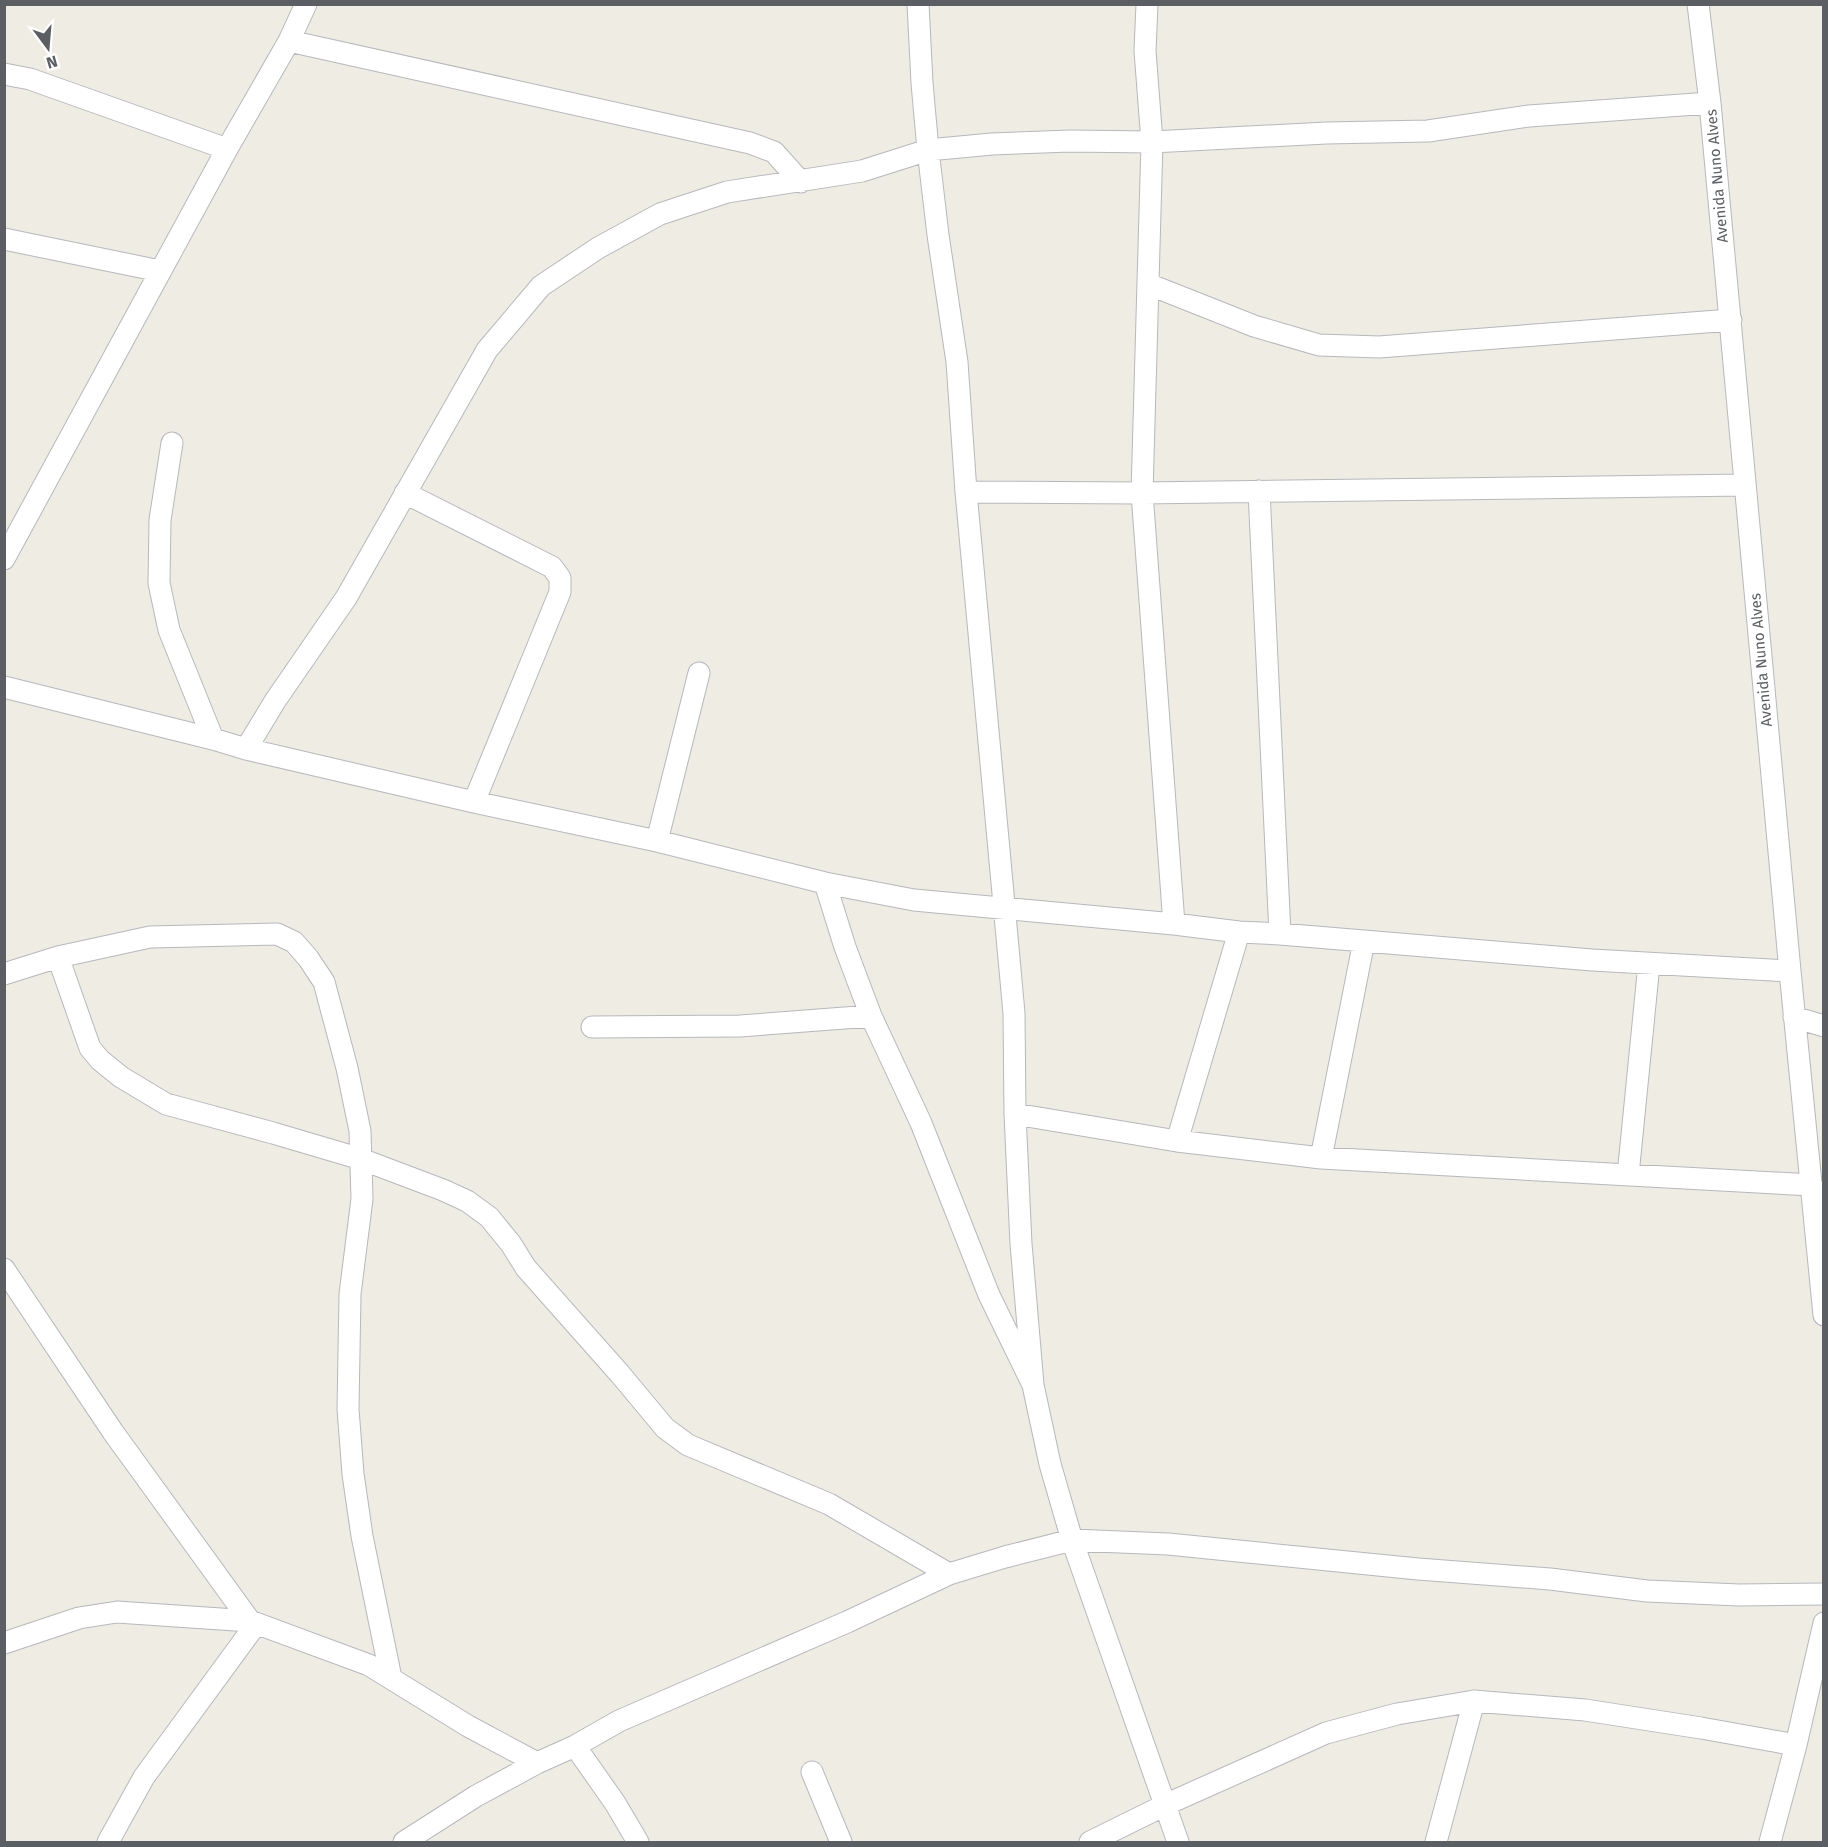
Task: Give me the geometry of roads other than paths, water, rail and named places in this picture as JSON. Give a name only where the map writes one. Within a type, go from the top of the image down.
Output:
[{"type":"street","points":[[5,557],[227,149],[290,41],[306,4]]},
{"type":"street","points":[[918,4],[921,83],[928,150],[957,362],[966,492],[1014,1013],[1015,1114],[1021,1244],[1033,1385],[1050,1464],[1072,1540],[1178,1842]]},
{"type":"street","points":[[1147,4],[1145,51],[1152,142],[1142,493],[1174,924]]},
{"type":"street","name":"Avenida Nuno Alves","points":[[1698,4],[1731,320],[1744,485],[1824,1315]]},
{"type":"street","points":[[290,41],[750,143],[774,152],[801,182]]},
{"type":"street","points":[[4,74],[30,79],[227,149]]},
{"type":"street","points":[[246,749],[275,701],[346,598],[488,350],[541,286],[598,248],[660,214],[727,192],[862,171],[928,150],[992,144],[1070,141],[1152,142],[1428,131],[1529,116],[1710,103]]},
{"type":"street","points":[[4,239],[160,271]]},
{"type":"street","points":[[1148,284],[1254,326],[1319,345],[1379,347],[1731,320]]},
{"type":"street","points":[[172,443],[160,519],[159,583],[169,630],[213,739]]},
{"type":"street","points":[[966,492],[1142,493],[1744,485]]},
{"type":"street","points":[[1259,490],[1281,934]]},
{"type":"street","points":[[405,494],[552,567],[560,578],[560,592],[474,802]]},
{"type":"street","points":[[657,841],[699,673]]},
{"type":"street","points":[[4,687],[246,749],[474,802],[657,841],[825,883],[914,900],[1239,932],[1592,960],[1790,972]]},
{"type":"street","points":[[825,883],[845,947],[872,1016],[921,1123],[989,1295],[1033,1385]]},
{"type":"street","points":[[1177,1141],[1239,932]]},
{"type":"street","points":[[4,974],[58,957],[150,937],[277,934],[294,942],[324,982],[347,1068],[360,1131],[362,1199],[350,1294],[348,1409],[353,1474],[362,1536],[391,1678]]},
{"type":"street","points":[[1321,1158],[1364,941]]},
{"type":"street","points":[[58,957],[90,1048],[100,1060],[121,1077],[166,1104],[361,1159],[467,1201],[489,1217],[511,1244],[526,1268],[672,1434],[688,1444],[829,1504],[950,1574]]},
{"type":"street","points":[[1628,1175],[1649,964]]},
{"type":"street","points":[[592,1027],[740,1026],[872,1016]]},
{"type":"street","points":[[1794,1017],[1824,1026]]},
{"type":"street","points":[[1015,1114],[1177,1141],[1321,1158],[1812,1185]]},
{"type":"street","points":[[4,1269],[113,1432],[253,1623]]},
{"type":"street","points":[[404,1842],[476,1796],[620,1721],[847,1622],[950,1574],[1072,1540],[1168,1544],[1406,1568],[1550,1579],[1647,1591],[1739,1595],[1824,1594]]},
{"type":"street","points":[[4,1643],[79,1618],[117,1612],[253,1623],[369,1665],[468,1726],[537,1763]]},
{"type":"street","points":[[108,1842],[144,1777],[253,1623]]},
{"type":"street","points":[[1770,1842],[1796,1745],[1824,1623]]},
{"type":"street","points":[[1436,1842],[1474,1701]]},
{"type":"street","points":[[1090,1842],[1165,1804],[1326,1733],[1397,1714],[1474,1701],[1585,1710],[1796,1745]]},
{"type":"street","points":[[575,1746],[615,1803],[638,1842]]},
{"type":"street","points":[[812,1772],[841,1842]]}]
